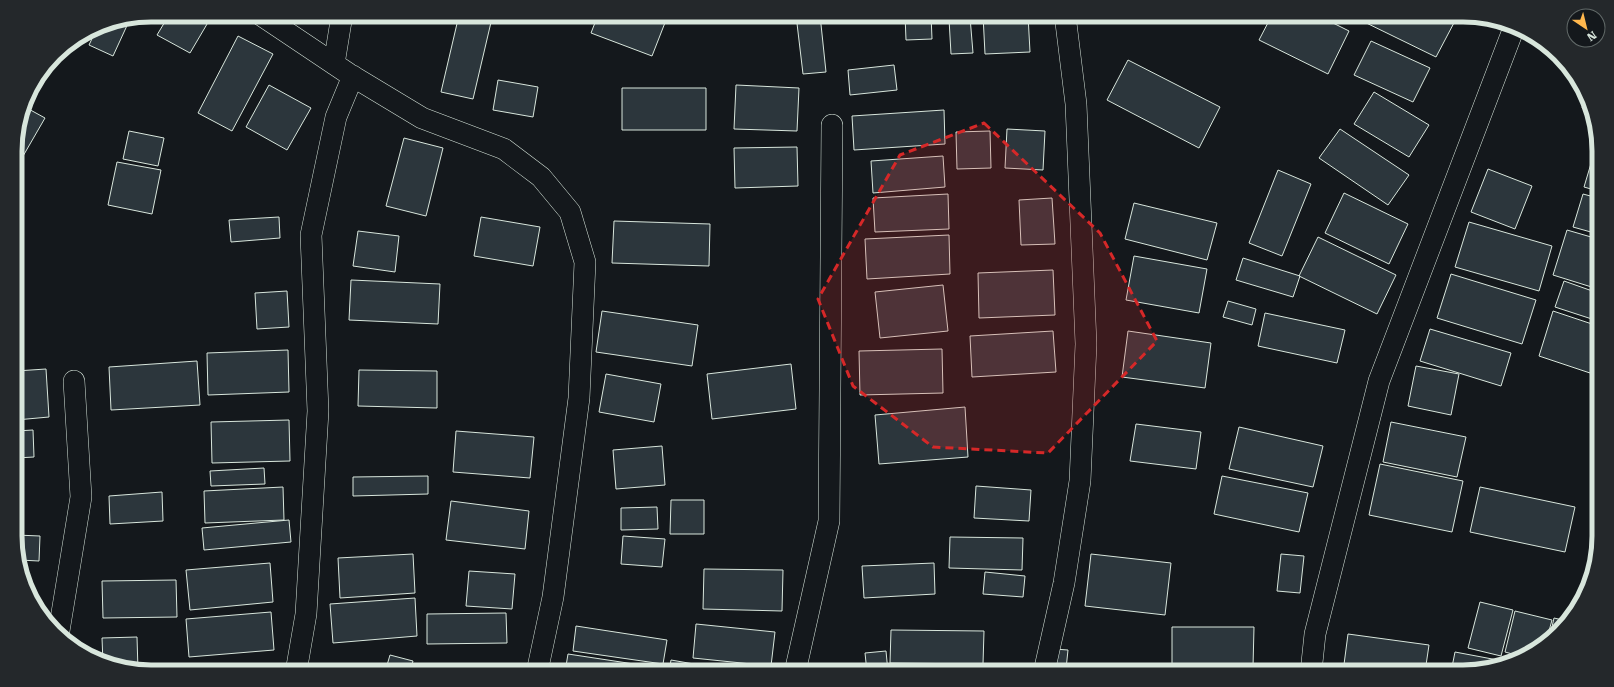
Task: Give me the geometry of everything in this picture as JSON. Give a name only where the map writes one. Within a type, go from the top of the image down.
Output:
[{"type":"street","points":[[271,22],[334,64],[422,118],[504,149],[541,177],[570,212],[584,262],[578,398],[553,597],[538,665]]},
{"type":"street","points":[[334,64],[341,22]]},
{"type":"street","points":[[1046,665],[1064,583],[1080,481],[1086,344],[1076,104],[1066,22]]},
{"type":"street","points":[[1312,665],[1315,634],[1379,382],[1512,32]]},
{"type":"street","points":[[297,665],[306,614],[318,411],[311,235],[336,117],[353,76]]},
{"type":"street","points":[[797,665],[829,521],[832,125]]},
{"type":"street","points":[[60,627],[81,497],[74,381]]},
{"type":"highlighted area","points":[[984,123],[1100,233],[1157,341],[1048,453],[933,447],[853,386],[818,299],[900,155]]},
{"type":"building","points":[[165,22],[208,22],[190,53],[157,35]]},
{"type":"building","points":[[457,22],[491,22],[473,99],[441,92]]},
{"type":"building","points":[[595,22],[665,22],[652,56],[591,33]]},
{"type":"building","points":[[797,22],[821,22],[826,72],[803,74]]},
{"type":"building","points":[[905,22],[931,22],[932,39],[906,40]]},
{"type":"building","points":[[949,22],[970,22],[973,53],[951,54]]},
{"type":"building","points":[[983,22],[1028,22],[1030,52],[985,54]]},
{"type":"building","points":[[1268,22],[1331,22],[1349,31],[1328,74],[1259,40]]},
{"type":"building","points":[[1364,22],[1454,22],[1436,57]]},
{"type":"building","points":[[128,24],[113,56],[89,45],[94,36]]},
{"type":"building","points":[[238,36],[273,54],[232,131],[198,113]]},
{"type":"building","points":[[1371,41],[1430,68],[1413,102],[1354,75]]},
{"type":"building","points":[[1128,60],[1220,107],[1199,148],[1107,100]]},
{"type":"building","points":[[894,65],[897,90],[850,95],[848,70]]},
{"type":"building","points":[[498,80],[538,87],[533,117],[493,110]]},
{"type":"building","points":[[269,85],[311,108],[287,150],[246,127]]},
{"type":"building","points":[[736,85],[799,88],[797,131],[734,129]]},
{"type":"building","points":[[622,88],[706,88],[706,130],[622,130]]},
{"type":"building","points":[[1374,92],[1429,125],[1409,157],[1354,124]]},
{"type":"building","points":[[29,109],[45,118],[22,158],[23,134]]},
{"type":"building","points":[[944,110],[945,144],[854,150],[852,116]]},
{"type":"building","points":[[1007,129],[1045,131],[1043,170],[1005,168]]},
{"type":"building","points":[[1340,129],[1409,175],[1388,205],[1319,158]]},
{"type":"building","points":[[129,131],[164,138],[158,166],[123,159]]},
{"type":"building","points":[[990,131],[991,168],[957,169],[956,132]]},
{"type":"building","points":[[404,138],[443,148],[426,216],[386,206]]},
{"type":"building","points":[[797,147],[798,186],[735,188],[734,148]]},
{"type":"building","points":[[943,156],[945,187],[873,193],[871,161]]},
{"type":"building","points":[[1592,160],[1592,189],[1584,187]]},
{"type":"building","points":[[117,162],[161,170],[152,214],[108,205]]},
{"type":"building","points":[[1488,169],[1532,186],[1515,229],[1471,212]]},
{"type":"building","points":[[1278,170],[1311,184],[1282,256],[1249,243]]},
{"type":"building","points":[[1344,193],[1408,224],[1389,264],[1325,233]]},
{"type":"building","points":[[948,194],[949,229],[875,232],[873,198]]},
{"type":"building","points":[[1583,194],[1592,196],[1592,232],[1573,227]]},
{"type":"building","points":[[1052,198],[1055,244],[1021,245],[1019,200]]},
{"type":"building","points":[[1134,203],[1217,223],[1207,260],[1125,239]]},
{"type":"building","points":[[279,217],[280,238],[231,242],[229,220]]},
{"type":"building","points":[[481,217],[540,227],[533,266],[474,256]]},
{"type":"building","points":[[614,221],[710,224],[709,266],[612,263]]},
{"type":"building","points":[[1469,222],[1552,246],[1539,291],[1455,267]]},
{"type":"building","points":[[1567,230],[1592,237],[1592,287],[1553,275]]},
{"type":"building","points":[[358,231],[399,236],[395,272],[353,266]]},
{"type":"building","points":[[949,235],[950,274],[867,279],[865,239]]},
{"type":"building","points":[[1318,237],[1396,275],[1377,314],[1299,276]]},
{"type":"building","points":[[1134,256],[1207,269],[1199,313],[1126,300]]},
{"type":"building","points":[[1243,258],[1300,276],[1293,297],[1236,280]]},
{"type":"building","points":[[1053,270],[1055,315],[979,318],[978,273]]},
{"type":"building","points":[[1451,274],[1536,300],[1522,344],[1437,318]]},
{"type":"building","points":[[351,280],[440,284],[438,324],[349,320]]},
{"type":"building","points":[[1564,281],[1592,291],[1592,319],[1555,307]]},
{"type":"building","points":[[943,285],[948,331],[880,338],[875,292]]},
{"type":"building","points":[[287,291],[289,327],[257,329],[255,293]]},
{"type":"building","points":[[1228,301],[1256,309],[1252,325],[1223,317]]},
{"type":"building","points":[[602,311],[698,325],[692,366],[596,352]]},
{"type":"building","points":[[1553,311],[1592,324],[1592,374],[1539,356]]},
{"type":"building","points":[[1265,313],[1345,330],[1337,363],[1258,346]]},
{"type":"building","points":[[1430,329],[1511,353],[1501,386],[1420,361]]},
{"type":"building","points":[[1053,331],[1056,372],[972,377],[970,336]]},
{"type":"building","points":[[1128,331],[1211,343],[1205,388],[1122,377]]},
{"type":"building","points":[[942,349],[943,393],[860,395],[859,351]]},
{"type":"building","points":[[288,350],[289,392],[208,395],[207,353]]},
{"type":"building","points":[[197,361],[200,405],[111,410],[109,367]]},
{"type":"building","points":[[791,364],[796,409],[712,419],[707,374]]},
{"type":"building","points":[[1416,366],[1459,374],[1451,415],[1408,406]]},
{"type":"building","points":[[46,369],[49,417],[22,419],[22,371]]},
{"type":"building","points":[[359,370],[437,371],[437,408],[358,406]]},
{"type":"building","points":[[606,374],[661,384],[654,422],[599,412]]},
{"type":"building","points":[[965,407],[968,457],[879,464],[875,415]]},
{"type":"building","points":[[289,420],[290,461],[212,463],[211,422]]},
{"type":"building","points":[[1391,422],[1466,437],[1457,477],[1383,462]]},
{"type":"building","points":[[1136,424],[1201,432],[1196,469],[1130,461]]},
{"type":"building","points":[[1239,427],[1323,446],[1313,487],[1229,469]]},
{"type":"building","points":[[33,430],[34,457],[22,458],[22,431]]},
{"type":"building","points":[[456,431],[534,437],[530,478],[453,472]]},
{"type":"building","points":[[662,446],[665,485],[616,489],[613,450]]},
{"type":"building","points":[[1380,464],[1463,481],[1452,532],[1369,515]]},
{"type":"building","points":[[264,468],[265,484],[211,486],[210,471]]},
{"type":"building","points":[[428,476],[428,494],[353,496],[353,477]]},
{"type":"building","points":[[1222,476],[1308,493],[1299,532],[1214,514]]},
{"type":"building","points":[[976,486],[1031,490],[1029,521],[974,518]]},
{"type":"building","points":[[283,487],[284,520],[205,523],[204,491]]},
{"type":"building","points":[[1480,487],[1575,507],[1565,552],[1470,532]]},
{"type":"building","points":[[162,492],[163,521],[110,524],[109,496]]},
{"type":"building","points":[[671,500],[704,500],[704,534],[670,534]]},
{"type":"building","points":[[451,501],[529,511],[525,549],[446,540]]},
{"type":"building","points":[[657,507],[658,529],[621,530],[621,508]]},
{"type":"building","points":[[289,520],[291,542],[204,550],[202,528]]},
{"type":"building","points":[[22,535],[40,536],[39,561],[24,560]]},
{"type":"building","points":[[623,536],[665,539],[662,567],[621,564]]},
{"type":"building","points":[[950,537],[1023,538],[1022,570],[949,568]]},
{"type":"building","points":[[413,554],[415,593],[340,598],[338,558]]},
{"type":"building","points":[[1091,554],[1171,563],[1165,615],[1085,606]]},
{"type":"building","points":[[1281,554],[1304,556],[1300,593],[1277,591]]},
{"type":"building","points":[[270,563],[273,602],[190,610],[186,570]]},
{"type":"building","points":[[934,563],[935,594],[864,598],[862,566]]},
{"type":"building","points":[[704,569],[783,570],[782,611],[703,609]]},
{"type":"building","points":[[469,571],[515,574],[512,609],[466,606]]},
{"type":"building","points":[[985,572],[1025,576],[1023,597],[983,594]]},
{"type":"building","points":[[176,580],[177,617],[103,618],[102,581]]},
{"type":"building","points":[[415,598],[417,636],[333,643],[330,604]]},
{"type":"building","points":[[1480,602],[1513,610],[1501,656],[1468,648]]},
{"type":"building","points":[[1515,611],[1552,620],[1549,632],[1535,643],[1514,654],[1505,652]]},
{"type":"building","points":[[271,612],[274,650],[189,657],[186,619]]},
{"type":"building","points":[[506,613],[507,643],[427,644],[427,614]]},
{"type":"building","points":[[1554,618],[1561,620],[1560,621],[1551,630]]},
{"type":"building","points":[[696,624],[775,632],[771,665],[693,658]]},
{"type":"building","points":[[576,626],[667,640],[663,664],[573,651]]},
{"type":"building","points":[[1172,627],[1254,627],[1253,665],[1172,665]]},
{"type":"building","points":[[891,630],[984,631],[983,664],[890,663]]},
{"type":"building","points":[[1348,634],[1429,645],[1426,665],[1344,665]]},
{"type":"building","points":[[137,637],[138,664],[117,661],[103,656],[102,638]]},
{"type":"building","points":[[1054,649],[1068,650],[1066,665],[1053,665]]},
{"type":"building","points":[[886,651],[887,665],[866,665],[865,653]]},
{"type":"building","points":[[1455,652],[1498,660],[1472,665],[1452,665]]},
{"type":"building","points":[[568,654],[641,665],[566,665]]},
{"type":"building","points":[[390,655],[413,661],[412,665],[387,665]]},
{"type":"building","points":[[671,660],[700,665],[670,665]]}]
